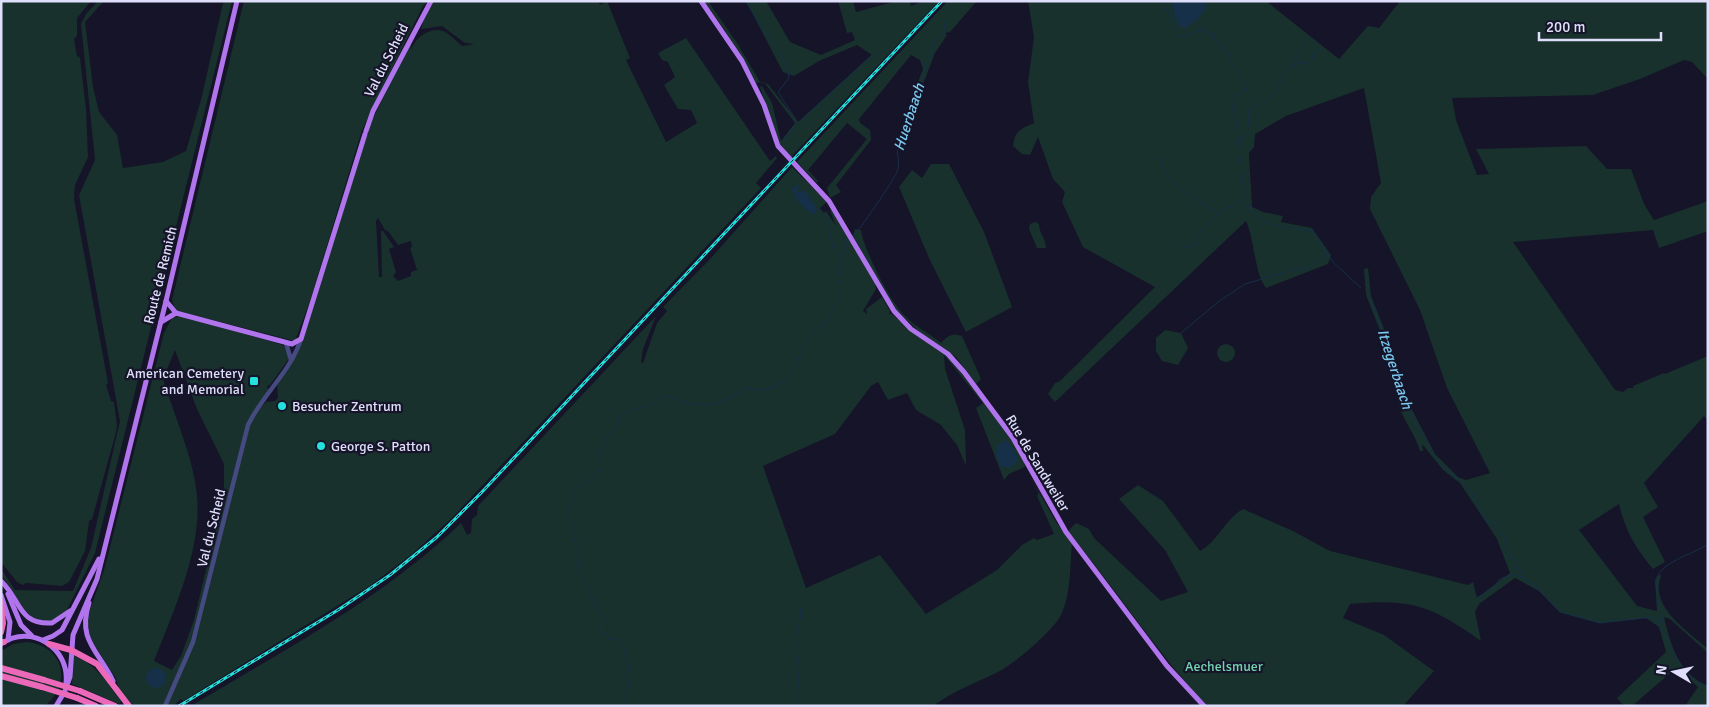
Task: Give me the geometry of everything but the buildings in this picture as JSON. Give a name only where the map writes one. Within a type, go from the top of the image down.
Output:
[{"type":"highway","points":[[1,602],[3,623],[1,632]]},
{"type":"highway","points":[[49,644],[71,650],[97,664],[129,706]]},
{"type":"highway","points":[[1,668],[6,674],[43,683],[115,706]]},
{"type":"highway","points":[[78,695],[96,706]]},
{"type":"main road","name":"Route de Remich","points":[[64,693],[70,676],[71,650],[78,619],[97,579],[161,323],[237,1]]},
{"type":"main road","name":"Val du Scheid","points":[[301,339],[365,132],[382,94],[431,1]]},
{"type":"main road","name":"Rue de Sandweiler","points":[[701,1],[742,61],[764,105],[778,146],[824,194],[894,311],[911,329],[948,354],[964,372],[1014,438],[1066,532],[1168,666],[1204,706]]},
{"type":"main road","points":[[166,301],[176,313],[286,343],[297,343],[301,339]]},
{"type":"main road","points":[[161,323],[176,313]]},
{"type":"main road","name":"Route de Remich","points":[[43,640],[60,632],[102,553]]},
{"type":"main road","points":[[97,579],[86,615],[85,630],[88,642],[110,674],[117,690]]},
{"type":"main road","points":[[1,581],[8,588],[23,614],[32,620],[47,624],[57,622],[74,607]]},
{"type":"main road","points":[[1,581],[14,604],[21,625],[32,637]]},
{"type":"main road","points":[[1,596],[10,619],[4,642]]},
{"type":"main road","points":[[4,642],[20,636],[32,637],[43,640],[59,654],[65,666],[67,680],[64,693],[56,706]]},
{"type":"street","name":"Val du Scheid","points":[[165,706],[193,642],[248,425],[254,413],[291,362],[301,339]]},
{"type":"street","points":[[286,343],[291,354],[291,362]]},
{"type":"green space","points":[[1,1],[91,1],[77,18],[77,36],[74,39],[77,56],[80,58],[86,109],[88,157],[75,185],[74,199],[108,383],[106,385],[111,401],[114,402],[117,426],[92,519],[89,521],[85,551],[69,582],[62,586],[26,583],[23,585],[17,582],[1,562]]},
{"type":"green space","points":[[98,1],[104,1],[85,22],[93,87],[99,112],[117,135],[123,168],[163,162],[186,151],[201,100],[223,3],[232,1],[95,553],[66,612],[49,622],[34,618],[27,612],[3,577],[1,569],[15,590],[73,591],[91,548],[120,421],[79,195],[95,160],[81,24],[86,14]]},
{"type":"green space","points":[[244,1],[428,1],[423,6],[362,130],[310,301],[295,341],[178,311],[174,307],[172,300]]},
{"type":"green space","points":[[433,1],[598,1],[600,5],[607,1],[630,58],[626,60],[666,142],[697,123],[691,110],[678,109],[664,85],[675,77],[668,62],[662,60],[658,53],[686,38],[770,161],[776,156],[777,158],[756,183],[761,188],[452,518],[412,554],[371,585],[183,701],[181,699],[173,706],[133,706],[121,693],[115,677],[90,638],[87,619],[105,567],[164,333],[172,318],[181,316],[283,345],[289,354],[288,360],[270,385],[267,386],[269,392],[257,411],[266,402],[275,401],[278,398],[277,384],[299,351],[369,127],[409,44],[411,43],[411,51],[422,35],[432,30],[438,30],[448,34],[462,46],[474,44],[465,43],[442,26],[421,29],[427,9]],"holes":[[[378,218],[385,230],[388,231],[398,245],[411,241],[412,247],[410,248],[417,270],[411,272],[411,276],[398,281],[393,276],[396,272],[389,249],[394,247],[383,231],[381,231],[382,277],[379,277],[376,221]],[[175,350],[197,409],[224,464],[224,494],[194,620],[181,656],[172,670],[154,661],[191,559],[197,517],[197,496],[192,467],[163,379]]]},
{"type":"green space","points":[[704,1],[708,1],[761,82],[755,83],[724,29]]},
{"type":"green space","points":[[746,1],[766,1],[790,42],[821,55],[855,40],[852,32],[847,33],[838,1],[853,1],[856,12],[897,1],[910,1],[911,6],[923,1],[939,1],[791,157],[778,144],[760,87],[762,86],[772,103],[781,141],[795,123],[765,83],[768,84],[798,122],[872,55],[857,45],[819,61],[794,76],[783,72]]},
{"type":"green space","points":[[948,1],[977,1],[950,32],[945,33],[947,35],[935,53],[923,84],[918,82],[923,69],[920,60],[911,55],[859,119],[860,123],[870,130],[871,140],[836,185],[841,192],[830,198],[827,188],[867,139],[847,123],[808,170],[819,182],[816,182],[797,162]]},
{"type":"green space","name":"Aechelsmuer","points":[[1028,1],[1171,1],[1174,15],[1206,2],[1204,1],[1266,1],[1339,59],[1368,26],[1379,28],[1400,1],[1708,1],[1708,79],[1692,62],[1684,60],[1640,79],[1593,95],[1452,98],[1456,120],[1477,175],[1489,174],[1476,149],[1586,146],[1607,169],[1631,169],[1644,204],[1654,220],[1708,201],[1708,231],[1659,248],[1653,230],[1513,242],[1615,390],[1623,392],[1628,388],[1634,388],[1633,386],[1708,356],[1708,421],[1704,416],[1644,483],[1658,507],[1643,517],[1665,562],[1653,569],[1636,546],[1628,531],[1619,504],[1579,530],[1637,606],[1657,611],[1655,580],[1659,574],[1661,576],[1660,598],[1665,608],[1681,626],[1708,649],[1708,653],[1670,619],[1664,617],[1677,657],[1690,674],[1708,686],[1708,706],[1685,706],[1698,687],[1676,668],[1632,706],[1624,706],[1617,698],[1666,652],[1659,627],[1646,618],[1600,623],[1560,612],[1539,591],[1515,578],[1479,604],[1475,612],[1481,641],[1434,612],[1420,607],[1389,602],[1350,604],[1343,618],[1384,635],[1434,671],[1403,706],[1206,706],[1170,663],[1068,531],[1076,523],[1089,529],[1094,538],[1161,601],[1188,592],[1165,550],[1119,499],[1138,485],[1163,501],[1200,551],[1212,542],[1231,518],[1243,509],[1293,531],[1330,551],[1468,585],[1473,582],[1477,598],[1510,573],[1497,539],[1460,483],[1443,470],[1422,444],[1423,451],[1420,451],[1405,420],[1398,401],[1401,400],[1398,385],[1395,386],[1388,358],[1390,356],[1366,295],[1364,269],[1368,268],[1371,296],[1396,359],[1407,400],[1435,454],[1458,477],[1466,480],[1490,473],[1447,388],[1420,310],[1370,209],[1371,197],[1381,183],[1364,88],[1286,116],[1255,134],[1254,147],[1249,153],[1252,207],[1263,212],[1283,216],[1281,222],[1312,228],[1331,255],[1328,264],[1266,288],[1259,274],[1246,221],[1055,402],[1048,394],[1055,383],[1060,381],[1155,287],[1083,247],[1062,202],[1065,192],[1053,179],[1038,137],[1030,155],[1022,154],[1013,146],[1017,133],[1034,123],[1028,82],[1034,37]]},
{"type":"green space","points":[[931,164],[949,164],[984,232],[1012,307],[966,332],[929,258],[899,187],[912,170],[922,178]]},
{"type":"green space","points":[[792,167],[827,202],[820,208],[824,213],[826,211],[836,226],[830,211],[832,210],[875,283],[876,289],[863,311],[867,314],[866,309],[882,297],[890,311],[889,314],[892,314],[917,336],[949,357],[1012,439],[1024,461],[1025,467],[1056,522],[1072,543],[1070,580],[1067,598],[1061,615],[1050,630],[1032,646],[1005,668],[933,706],[191,706],[296,644],[365,600],[399,576],[461,523],[467,535],[471,533],[472,519],[477,515],[478,506],[656,316],[643,349],[641,362],[643,363],[657,323],[667,311],[663,307],[710,259]],"holes":[[[944,355],[983,403],[976,408],[1004,480],[1009,474],[1025,467],[1039,493],[1037,496],[1054,534],[1037,540],[1034,538],[1022,545],[997,570],[926,614],[880,555],[806,588],[763,466],[835,434],[871,386],[878,382],[888,400],[907,393],[916,410],[941,425],[957,445],[966,466],[965,430],[945,369]]]},
{"type":"green space","points":[[1035,222],[1039,224],[1046,248],[1037,248],[1029,229],[1030,224]]},
{"type":"green space","points":[[855,229],[861,230],[867,250],[879,276],[893,301],[906,317],[941,343],[950,335],[962,336],[981,379],[976,384],[956,357],[924,336],[895,309],[853,236]]},
{"type":"green space","points":[[1165,330],[1181,333],[1188,348],[1178,365],[1162,361],[1156,351],[1156,338]]},
{"type":"green space","points":[[1226,344],[1232,347],[1235,353],[1232,359],[1226,362],[1220,359],[1217,353],[1220,347]]},
{"type":"green space","points":[[27,642],[49,650],[56,658],[60,666],[59,686],[54,697],[45,706],[1,706],[1,651],[13,644]]},
{"type":"green space","points":[[74,656],[82,659],[95,669],[121,701],[119,704],[72,684]]},
{"type":"water","points":[[1171,1],[1204,1],[1207,7],[1197,20],[1184,29],[1176,21]]},
{"type":"water","points":[[799,184],[797,193],[805,190],[817,209],[815,214],[804,208],[795,196],[792,188]]},
{"type":"water","points":[[1007,440],[1017,456],[1017,462],[1009,468],[1000,466],[996,455],[997,445]]},
{"type":"water","points":[[156,668],[163,671],[166,678],[163,685],[156,688],[149,685],[146,678],[149,671]]},
{"type":"waterway","points":[[746,1],[764,33],[768,33],[788,68],[789,78],[778,92],[798,123]]},
{"type":"waterway","points":[[1163,1],[1179,37],[1197,31],[1205,31]]},
{"type":"waterway","name":"Huerbaach","points":[[853,236],[862,226],[897,172],[899,162],[897,153],[934,42],[944,33],[945,21]]},
{"type":"waterway","points":[[1182,247],[1194,246],[1195,242],[1217,215],[1230,206],[1232,209],[1243,199],[1244,190],[1233,96],[1247,89],[1228,58],[1229,53],[1220,46],[1220,42],[1215,41],[1214,34],[1207,34],[1204,27],[1199,27]]},
{"type":"waterway","points":[[1292,66],[1307,40]]},
{"type":"waterway","points":[[1238,140],[1243,139],[1250,132],[1249,110],[1257,107],[1273,94],[1287,68],[1299,63],[1307,64],[1312,60],[1313,53],[1318,52],[1319,49]]},
{"type":"waterway","points":[[799,122],[872,55]]},
{"type":"waterway","points":[[783,147],[784,139],[795,126]]},
{"type":"waterway","points":[[1155,157],[1162,162],[1170,178],[1177,185],[1219,214]]},
{"type":"waterway","points":[[1246,205],[1252,207],[1252,212],[1265,222],[1312,231],[1333,262],[1361,288]]},
{"type":"waterway","points":[[819,210],[828,225],[833,248]]},
{"type":"waterway","name":"Huerbaach","points":[[622,706],[626,699],[629,682],[626,654],[619,640],[610,639],[602,632],[600,626],[606,620],[596,608],[597,605],[577,572],[580,552],[573,536],[574,528],[565,520],[574,499],[571,494],[598,472],[602,445],[608,435],[619,424],[618,418],[623,414],[652,404],[665,395],[697,404],[717,403],[727,400],[745,388],[760,390],[772,388],[789,376],[812,334],[829,318],[842,292],[838,269],[844,254],[844,244],[848,240]]},
{"type":"waterway","points":[[838,251],[842,256]]},
{"type":"waterway","points":[[1181,333],[1218,302],[1245,284],[1296,269],[1305,270],[1328,254]]},
{"type":"waterway","name":"Itzegerbaach","points":[[1368,294],[1397,367],[1407,410],[1442,467],[1467,485],[1489,524],[1495,521],[1500,535],[1504,536],[1504,543],[1508,545],[1507,551],[1511,559],[1518,561],[1516,569],[1520,570],[1522,577],[1533,584],[1560,612],[1600,623],[1652,617],[1661,627],[1681,665],[1696,681],[1708,688]]},
{"type":"waterway","points":[[1660,611],[1656,583],[1662,570],[1669,564],[1708,544]]},
{"type":"waterway","points":[[1477,598],[1494,587],[1500,579],[1514,574],[1522,577]]},
{"type":"waterway","points":[[793,706],[798,689],[795,643],[801,612],[800,607]]},
{"type":"waterway","name":"Itzegerbaach","points":[[1660,616],[1661,624]]},
{"type":"railway","points":[[179,706],[338,610],[390,575],[437,537],[482,492],[942,1]]},
{"type":"place","name":"American Cemetery and Memorial","points":[[254,381]]},
{"type":"place","name":"Besucher Zentrum","points":[[282,406]]},
{"type":"place","name":"George S. Patton","points":[[321,446]]}]
